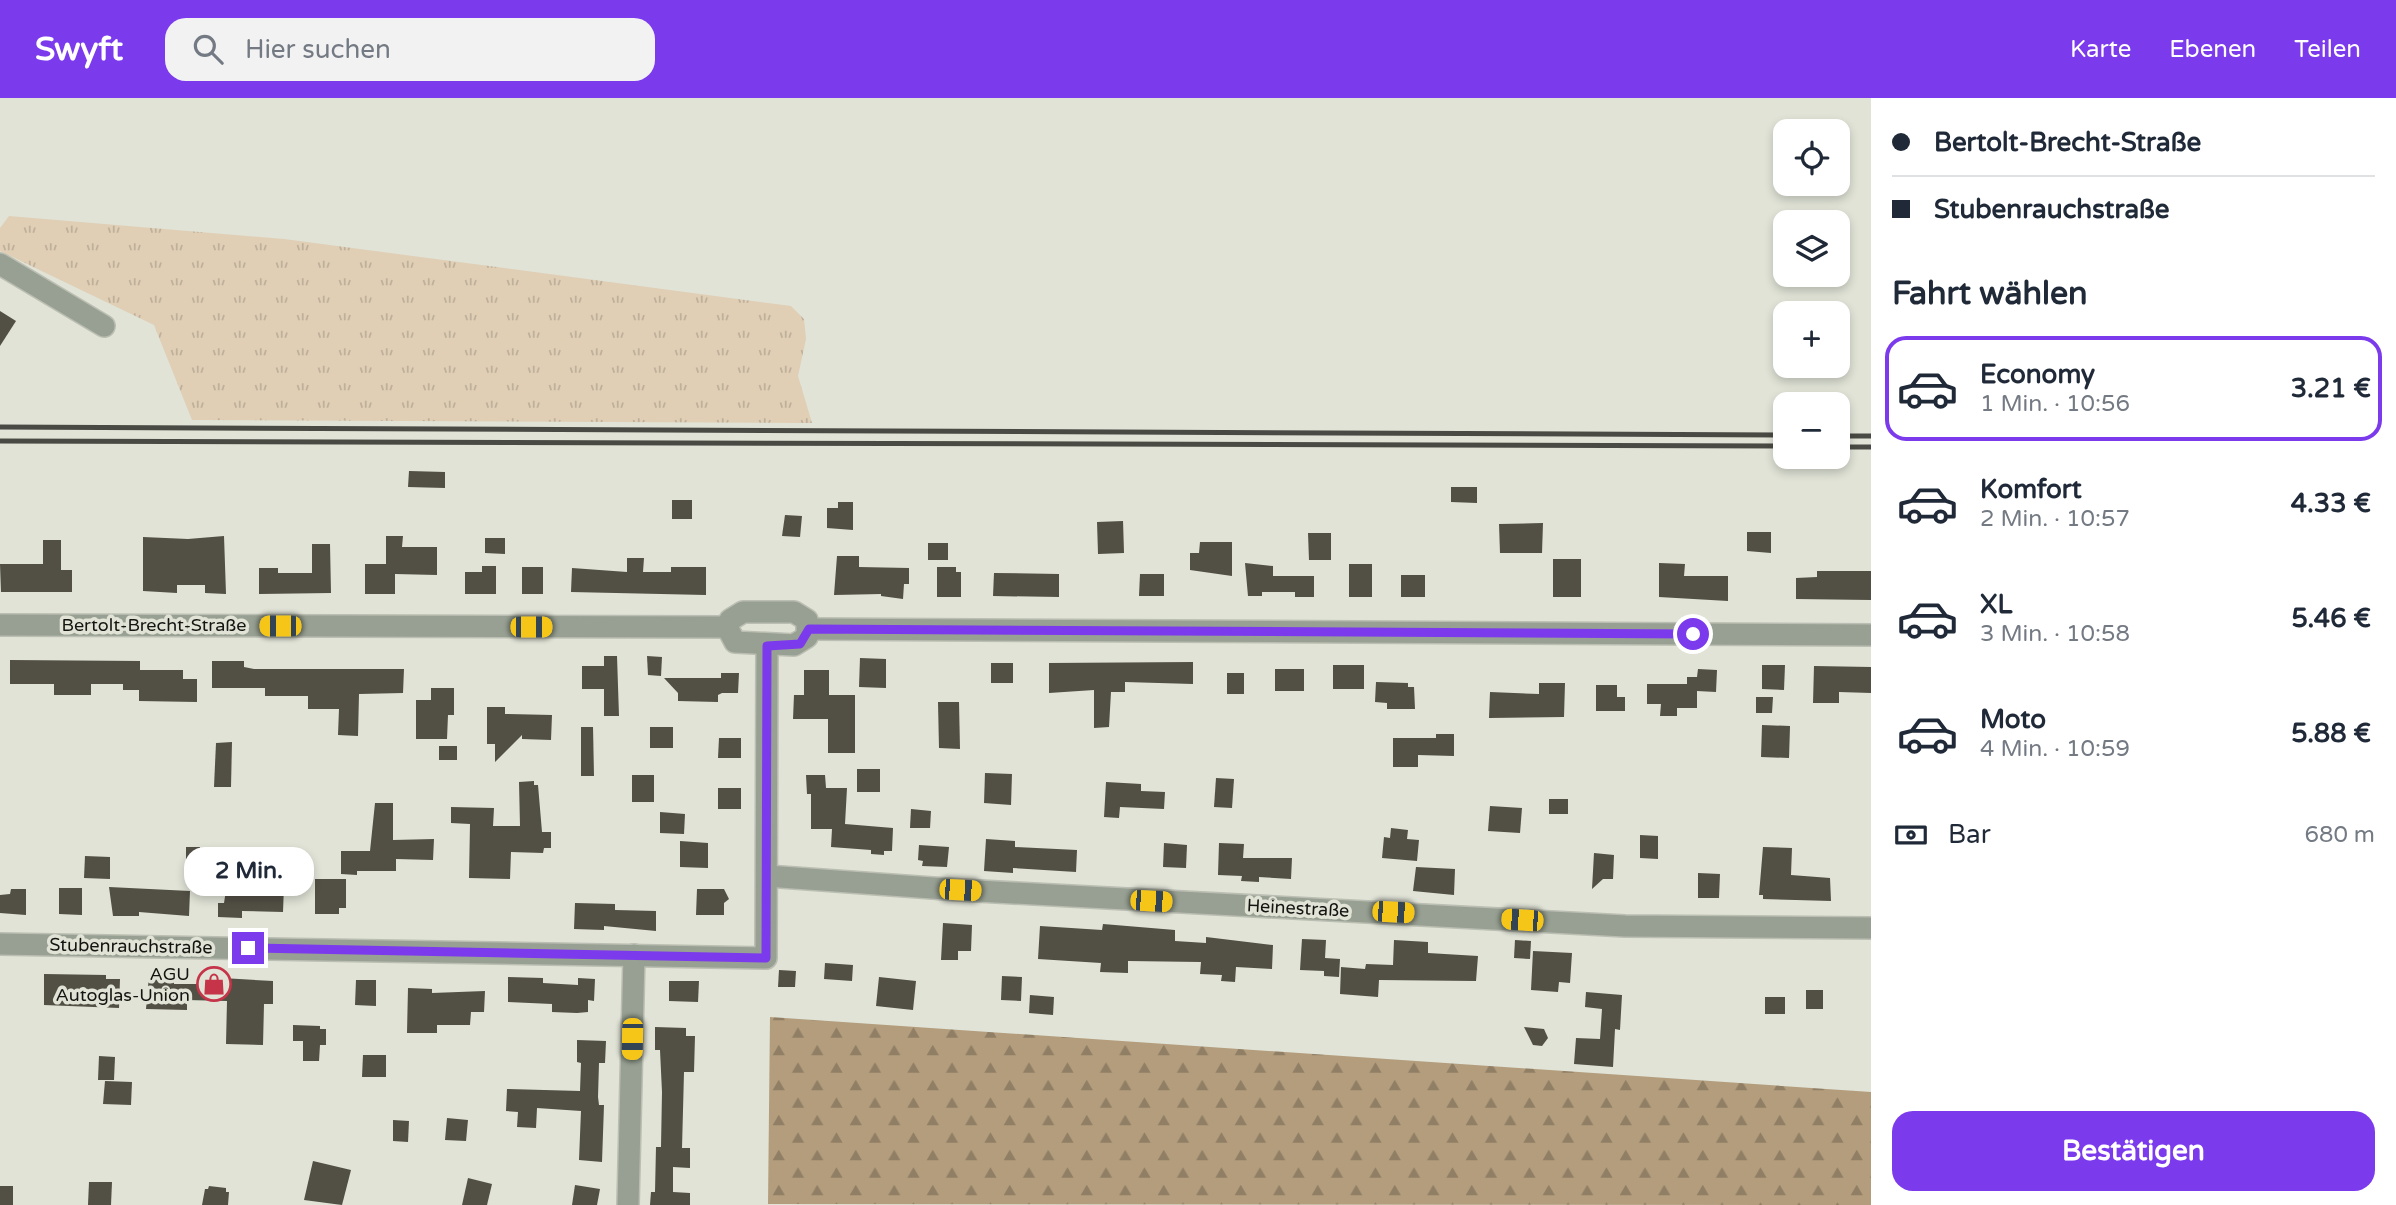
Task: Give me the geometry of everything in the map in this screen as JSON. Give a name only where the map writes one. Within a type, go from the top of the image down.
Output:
[{"type":"street","points":[[0,264],[104,326]]},
{"type":"street","name":"Bertolt-Brecht-Straße","points":[[0,625],[727,627],[736,614],[743,612],[794,612],[803,616],[809,629]]},
{"type":"street","points":[[727,627],[735,642],[767,646],[800,644],[809,629],[1871,635]]},
{"type":"street","points":[[767,646],[767,876]]},
{"type":"street","name":"Heinestraße","points":[[767,876],[960,890],[1625,926],[1871,928]]},
{"type":"street","name":"Stubenrauchstraße","points":[[0,944],[766,958],[767,876]]},
{"type":"street","points":[[628,1205],[634,955]]},
{"type":"green space","points":[[9,216],[284,239],[791,306],[804,319],[806,339],[798,376],[812,423],[192,420],[154,325],[0,251],[0,228]]},
{"type":"green space","points":[[770,1017],[1871,1092],[1871,1205],[768,1204]]},
{"type":"building","points":[[0,311],[16,321],[0,346]]},
{"type":"building","points":[[409,471],[445,472],[445,488],[408,487]]},
{"type":"building","points":[[1451,487],[1477,487],[1477,503],[1451,502]]},
{"type":"building","points":[[672,500],[692,500],[692,519],[672,519]]},
{"type":"building","points":[[838,502],[853,502],[853,530],[827,528],[827,508],[838,508]]},
{"type":"building","points":[[785,515],[802,516],[800,537],[782,536]]},
{"type":"building","points":[[1123,521],[1124,553],[1098,554],[1097,522]]},
{"type":"building","points":[[1543,523],[1542,553],[1500,553],[1499,524]]},
{"type":"building","points":[[1747,532],[1771,532],[1771,553],[1747,551]]},
{"type":"building","points":[[1308,533],[1331,533],[1331,560],[1309,560]]},
{"type":"building","points":[[224,536],[226,594],[205,593],[205,585],[177,585],[177,593],[143,591],[143,537],[188,539]]},
{"type":"building","points":[[386,536],[403,536],[402,547],[437,547],[437,575],[395,574],[395,594],[365,594],[365,564],[386,564]]},
{"type":"building","points":[[485,538],[505,538],[505,554],[485,553]]},
{"type":"building","points":[[43,540],[61,540],[61,570],[72,570],[72,592],[1,592],[0,564],[43,564]]},
{"type":"building","points":[[1200,542],[1232,542],[1232,576],[1190,570],[1190,553],[1199,553]]},
{"type":"building","points":[[928,543],[948,543],[948,560],[928,560]]},
{"type":"building","points":[[312,544],[330,544],[331,593],[259,594],[259,568],[278,568],[278,573],[312,573]]},
{"type":"building","points":[[837,556],[859,556],[859,567],[909,568],[909,584],[904,584],[903,599],[881,594],[834,595]]},
{"type":"building","points":[[627,558],[644,558],[643,572],[671,572],[671,567],[706,567],[706,595],[571,592],[572,568],[627,572]]},
{"type":"building","points":[[1553,559],[1581,559],[1581,597],[1553,597]]},
{"type":"building","points":[[1245,563],[1273,566],[1273,576],[1314,576],[1314,597],[1295,597],[1295,592],[1262,592],[1262,596],[1248,596]]},
{"type":"building","points":[[1659,563],[1685,564],[1684,576],[1728,576],[1728,601],[1659,597]]},
{"type":"building","points":[[1349,564],[1372,564],[1372,597],[1349,597]]},
{"type":"building","points":[[482,566],[496,566],[496,594],[465,594],[465,572],[482,572]]},
{"type":"building","points":[[522,567],[543,567],[543,594],[522,594]]},
{"type":"building","points":[[937,567],[956,567],[956,572],[961,572],[961,597],[937,597]]},
{"type":"building","points":[[1817,571],[1871,571],[1871,600],[1796,599],[1796,578],[1817,577]]},
{"type":"building","points":[[994,573],[1059,574],[1059,597],[993,596]]},
{"type":"building","points":[[1140,574],[1164,574],[1164,596],[1139,596]]},
{"type":"building","points":[[1401,575],[1425,575],[1425,597],[1401,597]]},
{"type":"building","points":[[604,656],[617,656],[619,716],[604,716],[604,689],[582,689],[582,666],[604,666]]},
{"type":"building","points":[[647,656],[662,657],[661,676],[648,675]]},
{"type":"building","points":[[860,658],[886,659],[886,688],[859,687]]},
{"type":"building","points":[[10,660],[140,661],[140,670],[183,670],[183,679],[197,679],[197,702],[139,701],[139,690],[123,690],[123,684],[91,684],[91,695],[54,695],[54,684],[10,684]]},
{"type":"building","points":[[212,661],[244,661],[244,667],[254,669],[404,669],[403,693],[359,694],[358,736],[338,735],[339,709],[308,709],[308,696],[265,696],[265,688],[212,688]]},
{"type":"building","points":[[1193,662],[1193,684],[1125,682],[1125,692],[1111,692],[1109,727],[1094,728],[1094,690],[1049,693],[1049,663]]},
{"type":"building","points":[[991,663],[1013,663],[1013,683],[991,683]]},
{"type":"building","points":[[1333,665],[1364,665],[1364,689],[1333,689]]},
{"type":"building","points":[[1762,665],[1785,665],[1784,690],[1762,689]]},
{"type":"building","points":[[1814,666],[1871,667],[1871,693],[1839,692],[1839,703],[1813,703]]},
{"type":"building","points":[[1275,669],[1304,669],[1304,691],[1275,691]]},
{"type":"building","points":[[1698,669],[1717,670],[1716,692],[1697,691],[1697,708],[1677,708],[1677,716],[1660,716],[1661,704],[1647,704],[1647,684],[1687,684],[1687,677],[1697,677]]},
{"type":"building","points":[[804,670],[829,670],[829,695],[855,695],[855,753],[828,753],[828,719],[793,719],[794,695],[804,695]]},
{"type":"building","points":[[721,673],[739,673],[738,693],[722,693],[718,695],[718,702],[678,701],[678,693],[664,678],[721,678]]},
{"type":"building","points":[[1227,673],[1244,673],[1244,694],[1227,694]]},
{"type":"building","points":[[1376,682],[1408,683],[1408,687],[1414,687],[1415,709],[1387,709],[1387,703],[1375,702]]},
{"type":"building","points":[[1539,683],[1565,683],[1564,717],[1489,718],[1490,692],[1539,694]]},
{"type":"building","points":[[1596,685],[1617,685],[1617,697],[1625,697],[1625,711],[1596,711]]},
{"type":"building","points":[[431,688],[454,688],[454,715],[448,715],[447,739],[416,739],[416,700],[431,700]]},
{"type":"building","points":[[1756,697],[1773,697],[1772,713],[1756,713]]},
{"type":"building","points":[[938,702],[959,702],[960,749],[939,748]]},
{"type":"building","points":[[487,707],[505,707],[505,714],[552,715],[551,740],[522,739],[522,735],[495,762],[495,744],[487,744]]},
{"type":"building","points":[[1762,725],[1790,726],[1789,758],[1761,757]]},
{"type":"building","points":[[581,727],[593,727],[594,776],[581,776]]},
{"type":"building","points":[[650,727],[673,727],[673,748],[650,748]]},
{"type":"building","points":[[1436,734],[1454,734],[1454,756],[1418,755],[1418,767],[1393,767],[1393,738],[1436,738]]},
{"type":"building","points":[[719,738],[741,738],[741,758],[718,758]]},
{"type":"building","points":[[232,742],[231,787],[214,787],[216,743]]},
{"type":"building","points":[[439,746],[457,746],[457,760],[439,760]]},
{"type":"building","points":[[857,769],[880,769],[880,792],[857,792]]},
{"type":"building","points":[[985,773],[1012,774],[1011,805],[984,803]]},
{"type":"building","points":[[632,775],[654,775],[654,802],[632,802]]},
{"type":"building","points":[[806,775],[825,775],[826,788],[847,788],[845,824],[893,828],[892,851],[884,851],[884,855],[871,854],[871,850],[831,847],[832,829],[811,829],[811,794],[807,794]]},
{"type":"building","points":[[1216,778],[1234,779],[1232,808],[1214,807]]},
{"type":"building","points":[[534,781],[534,785],[538,785],[542,832],[551,832],[551,848],[544,848],[543,853],[511,852],[510,879],[469,878],[470,824],[451,823],[451,807],[494,808],[493,826],[520,826],[519,782]]},
{"type":"building","points":[[1106,782],[1141,784],[1141,791],[1165,792],[1164,809],[1120,807],[1119,818],[1104,817]]},
{"type":"building","points":[[718,788],[741,788],[741,809],[718,809]]},
{"type":"building","points":[[1549,799],[1568,799],[1568,814],[1549,814]]},
{"type":"building","points":[[375,803],[393,803],[393,840],[434,839],[433,860],[396,859],[396,871],[357,871],[357,875],[341,874],[341,851],[370,851]]},
{"type":"building","points":[[1490,806],[1522,808],[1520,833],[1488,831]]},
{"type":"building","points":[[911,809],[931,811],[930,828],[910,828]]},
{"type":"building","points":[[660,812],[685,814],[684,834],[660,833]]},
{"type":"building","points":[[1391,828],[1408,830],[1407,839],[1419,840],[1417,861],[1382,858],[1384,837],[1390,838]]},
{"type":"building","points":[[1640,835],[1658,836],[1658,859],[1640,858]]},
{"type":"building","points":[[986,839],[1015,841],[1015,847],[1077,850],[1076,872],[1013,868],[1013,873],[984,871]]},
{"type":"building","points":[[680,841],[708,843],[708,868],[680,867]]},
{"type":"building","points":[[1164,843],[1187,845],[1186,868],[1163,867]]},
{"type":"building","points":[[1219,843],[1244,844],[1243,858],[1292,858],[1291,879],[1259,877],[1259,882],[1241,881],[1242,876],[1218,875]]},
{"type":"building","points":[[919,845],[949,847],[947,867],[922,866],[923,861],[918,860]]},
{"type":"building","points":[[186,847],[200,847],[200,855],[219,855],[218,871],[186,870]]},
{"type":"building","points":[[1763,847],[1792,848],[1791,875],[1830,878],[1831,901],[1763,899],[1763,895],[1759,895]]},
{"type":"building","points":[[1594,853],[1614,855],[1613,879],[1603,879],[1592,889]]},
{"type":"building","points":[[85,856],[110,857],[110,879],[84,878]]},
{"type":"building","points":[[1416,867],[1455,869],[1454,895],[1413,891]]},
{"type":"building","points":[[1698,873],[1720,874],[1719,898],[1698,898]]},
{"type":"building","points":[[315,879],[346,879],[346,908],[339,908],[339,914],[315,914]]},
{"type":"building","points":[[264,884],[284,885],[283,912],[242,911],[242,918],[218,917],[218,903],[224,903],[226,890],[264,891]]},
{"type":"building","points":[[109,887],[190,891],[189,916],[139,912],[139,916],[113,916]]},
{"type":"building","points":[[59,888],[82,888],[82,915],[59,914]]},
{"type":"building","points":[[11,889],[26,889],[26,915],[0,913],[0,895],[10,894]]},
{"type":"building","points":[[697,889],[724,889],[729,899],[724,903],[724,915],[696,915]]},
{"type":"building","points":[[575,903],[615,904],[615,910],[656,911],[656,931],[604,926],[604,930],[574,929]]},
{"type":"building","points":[[943,923],[972,925],[971,951],[958,951],[958,960],[941,960]]},
{"type":"building","points":[[1103,924],[1175,930],[1175,941],[1206,943],[1206,937],[1273,945],[1272,969],[1236,967],[1235,982],[1221,981],[1222,975],[1200,974],[1201,962],[1128,961],[1128,973],[1100,972],[1101,963],[1038,959],[1040,926],[1102,930]]},
{"type":"building","points":[[1302,939],[1326,940],[1325,958],[1340,959],[1339,977],[1324,976],[1324,971],[1300,970]]},
{"type":"building","points":[[1394,940],[1428,942],[1428,953],[1478,956],[1476,981],[1379,980],[1378,997],[1340,994],[1341,967],[1365,969],[1366,964],[1393,965]]},
{"type":"building","points":[[1515,940],[1531,941],[1530,959],[1514,958]]},
{"type":"building","points":[[1533,951],[1572,953],[1570,983],[1559,982],[1558,992],[1531,990]]},
{"type":"building","points":[[825,963],[853,965],[852,981],[824,979]]},
{"type":"building","points":[[779,970],[796,971],[795,987],[778,987]]},
{"type":"building","points":[[44,974],[106,975],[106,979],[120,979],[119,1008],[44,1005]]},
{"type":"building","points":[[149,976],[174,977],[174,984],[204,984],[205,977],[273,981],[273,1004],[264,1004],[263,1045],[226,1044],[227,1001],[187,1000],[187,1010],[146,1009]]},
{"type":"building","points":[[1002,976],[1022,977],[1021,1001],[1001,1000]]},
{"type":"building","points":[[508,977],[543,978],[543,983],[578,985],[578,978],[595,979],[594,1001],[588,1000],[588,1012],[577,1013],[552,1012],[552,1004],[508,1002]]},
{"type":"building","points":[[879,977],[916,981],[913,1010],[876,1006]]},
{"type":"building","points":[[356,980],[376,980],[376,1006],[355,1005]]},
{"type":"building","points":[[669,981],[699,981],[698,1002],[669,1001]]},
{"type":"building","points":[[408,988],[432,989],[432,993],[485,991],[484,1012],[471,1012],[470,1025],[437,1025],[437,1033],[407,1033]]},
{"type":"building","points":[[1806,990],[1823,990],[1823,1009],[1806,1009]]},
{"type":"building","points":[[1586,992],[1622,995],[1620,1030],[1615,1029],[1613,1067],[1574,1064],[1576,1038],[1600,1039],[1602,1009],[1585,1007]]},
{"type":"building","points":[[1030,995],[1054,997],[1053,1015],[1029,1013]]},
{"type":"building","points":[[1765,997],[1785,997],[1785,1014],[1765,1014]]},
{"type":"building","points":[[293,1025],[320,1026],[320,1029],[326,1029],[326,1045],[320,1045],[319,1061],[303,1061],[303,1041],[293,1041]]},
{"type":"building","points":[[655,1027],[686,1028],[686,1036],[695,1036],[694,1072],[684,1072],[682,1148],[690,1148],[690,1168],[673,1167],[673,1192],[690,1193],[690,1205],[650,1205],[651,1192],[655,1192],[656,1147],[661,1147],[660,1050],[655,1050]]},
{"type":"building","points":[[1524,1027],[1544,1029],[1548,1038],[1542,1046],[1533,1045]]},
{"type":"building","points":[[577,1040],[606,1041],[605,1063],[599,1063],[598,1097],[599,1105],[604,1105],[602,1162],[579,1160],[581,1111],[537,1108],[536,1128],[517,1127],[518,1112],[506,1111],[507,1089],[580,1091],[581,1063],[577,1062]]},
{"type":"building","points":[[363,1055],[386,1055],[386,1077],[362,1077]]},
{"type":"building","points":[[99,1056],[115,1057],[114,1080],[98,1080]]},
{"type":"building","points":[[105,1081],[132,1082],[131,1105],[103,1104]]},
{"type":"building","points":[[447,1118],[468,1120],[466,1141],[445,1140]]},
{"type":"building","points":[[393,1120],[409,1121],[408,1142],[393,1141]]},
{"type":"building","points":[[313,1161],[351,1170],[342,1205],[304,1200]]},
{"type":"building","points":[[468,1178],[492,1184],[487,1205],[462,1205]]},
{"type":"building","points":[[89,1182],[112,1182],[111,1205],[88,1205]]},
{"type":"building","points":[[575,1185],[600,1189],[597,1205],[572,1205]]},
{"type":"building","points":[[0,1186],[13,1186],[13,1205],[0,1205]]},
{"type":"building","points":[[209,1186],[226,1188],[226,1192],[229,1192],[228,1205],[202,1205],[205,1189]]},
{"type":"railway","points":[[0,427],[1773,435]]},
{"type":"railway","points":[[1850,436],[1871,436]]},
{"type":"railway","points":[[0,441],[1773,446]]},
{"type":"railway","points":[[1850,447],[1871,447]]},
{"type":"place","name":"AGU Autoglas-Union","points":[[214,984]]},
{"type":"route","points":[[248,948],[766,958],[767,646],[800,644],[807,637],[809,629],[1693,634]]}]
